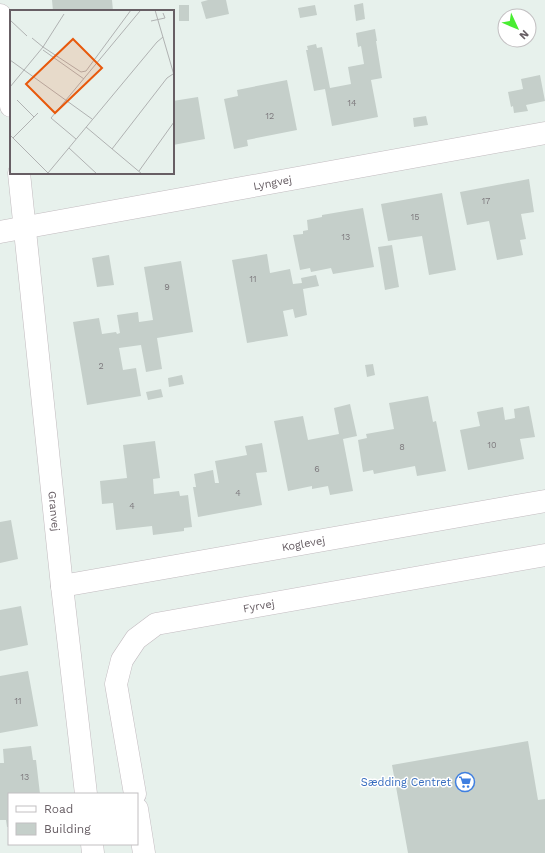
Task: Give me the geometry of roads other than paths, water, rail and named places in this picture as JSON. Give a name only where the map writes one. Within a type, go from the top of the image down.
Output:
[{"type":"street","points":[[0,15],[10,98]]},
{"type":"street","name":"Lyngvej","points":[[0,232],[545,133]]},
{"type":"street","name":"Granvej","points":[[19,174],[26,228],[62,586],[86,793]]},
{"type":"street","name":"Koglevej","points":[[62,586],[545,500]]},
{"type":"street","name":"Fyrvej","points":[[134,793],[116,684],[122,660],[132,644],[136,639],[156,624],[545,555]]},
{"type":"street","points":[[138,815],[144,853]]},
{"type":"place","name":"Sædding Centret","points":[[465,782]]}]
